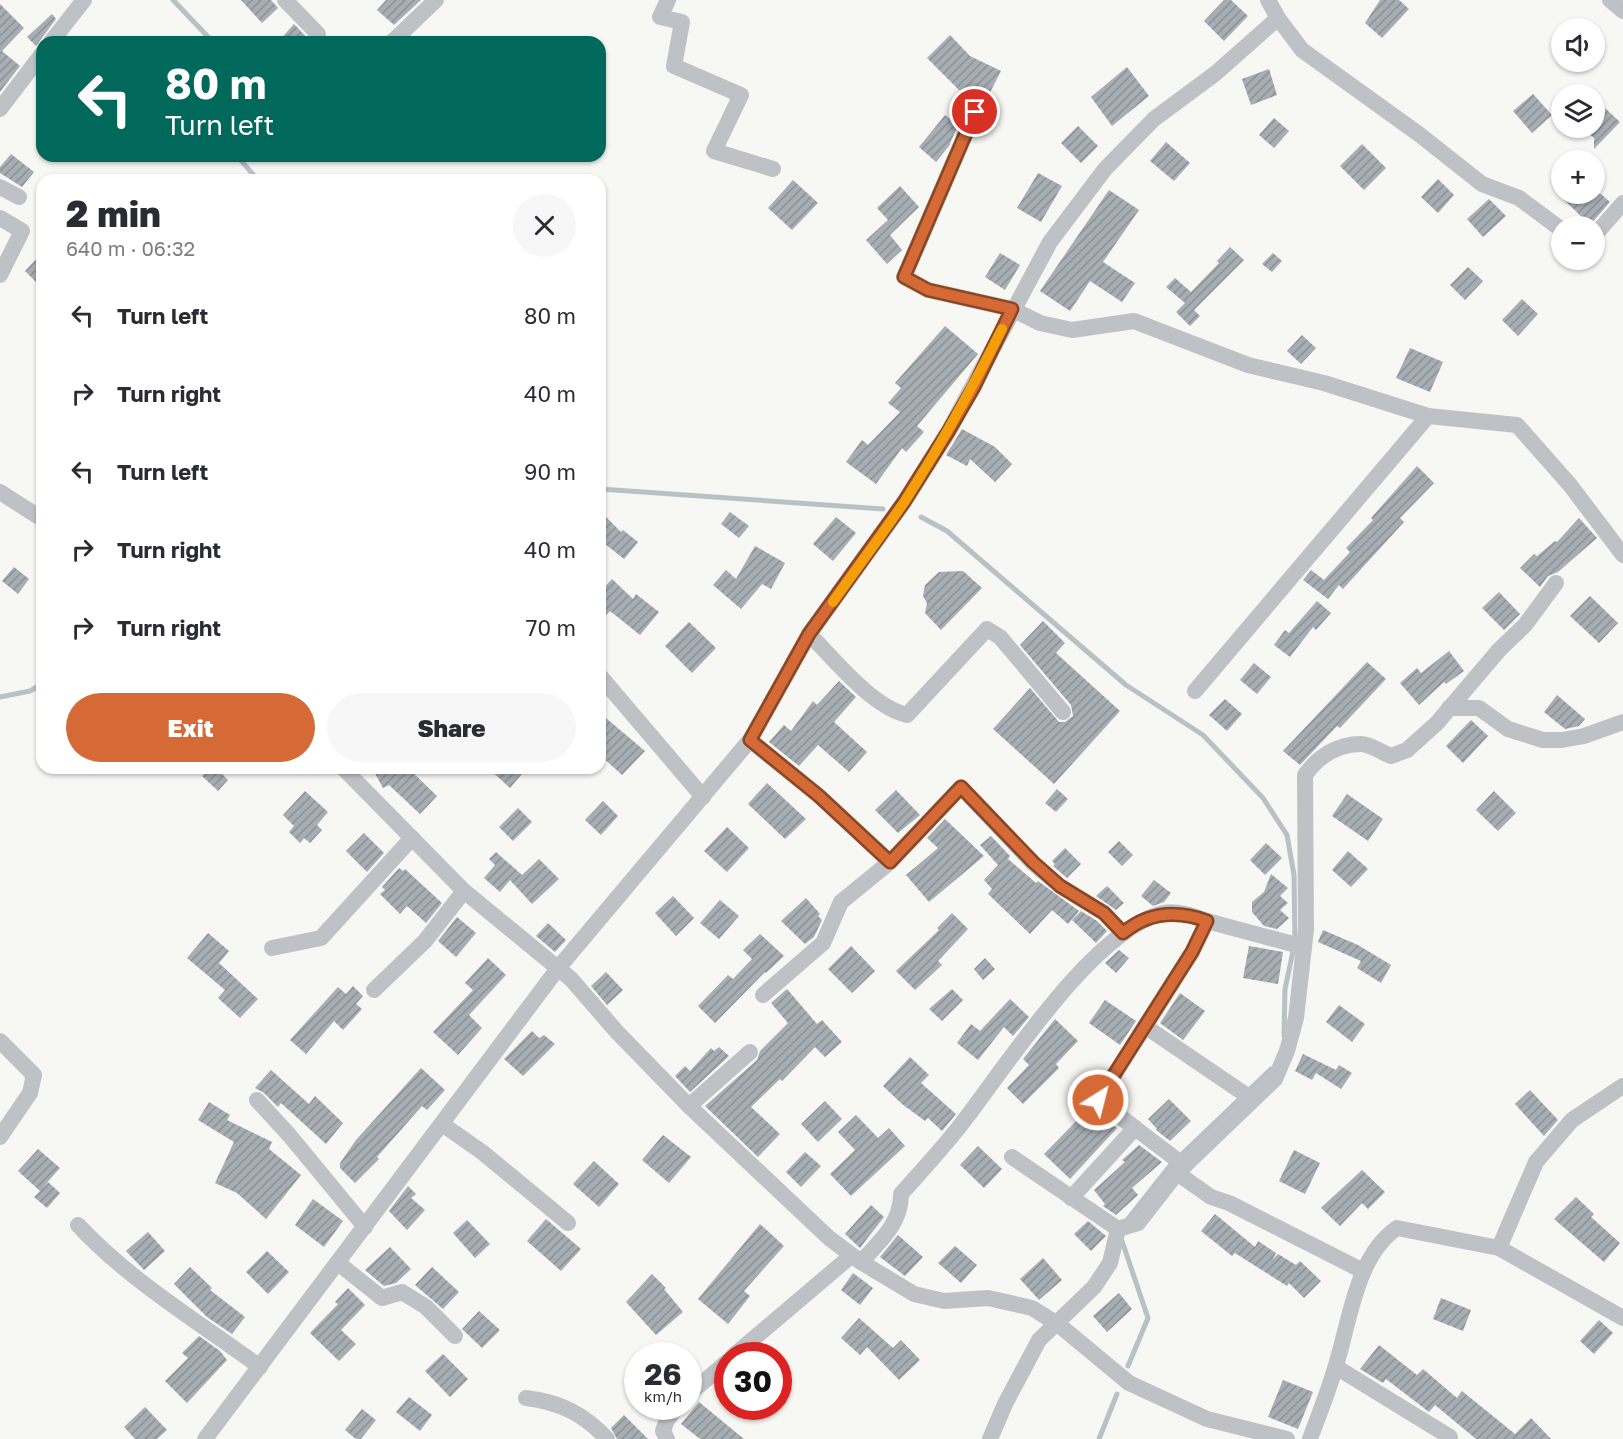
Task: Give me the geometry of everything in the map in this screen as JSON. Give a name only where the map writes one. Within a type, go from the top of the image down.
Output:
[{"type":"street","points":[[56,36],[84,0]]},
{"type":"street","points":[[285,0],[318,34]]},
{"type":"street","points":[[398,36],[436,0]]},
{"type":"street","points":[[668,0],[660,17],[682,22],[674,66],[741,95],[714,152],[773,169]]},
{"type":"street","points":[[1268,0],[1278,18],[1302,50],[1420,135],[1482,184],[1519,198],[1551,222]]},
{"type":"street","points":[[1610,0],[1623,11]]},
{"type":"street","points":[[205,1439],[559,967],[750,740],[809,634],[910,492],[974,387],[1012,309],[1050,242],[1105,169],[1155,119],[1216,73],[1278,18]]},
{"type":"street","points":[[0,109],[36,62]]},
{"type":"street","points":[[975,112],[904,277],[928,290],[1012,309],[1040,323],[1072,330],[1134,321],[1248,365],[1324,383],[1428,416],[1516,425],[1570,485],[1623,555]]},
{"type":"street","points":[[0,187],[19,197]]},
{"type":"street","points":[[1605,223],[1623,203]]},
{"type":"street","points":[[0,218],[22,231],[0,275]]},
{"type":"street","points":[[1195,692],[1428,416]]},
{"type":"street","points":[[0,492],[36,515]]},
{"type":"street","points":[[1118,1229],[1138,1223],[1181,1170],[1248,1095],[1275,1079],[1287,1051],[1296,1018],[1296,946],[1305,775],[1315,761],[1332,750],[1362,744],[1391,756],[1407,750],[1525,625],[1556,584]]},
{"type":"street","points":[[809,634],[863,688],[894,712],[907,716],[987,629],[1000,638],[1063,712]]},
{"type":"street","points":[[606,683],[703,797]]},
{"type":"street","points":[[1449,708],[1479,708],[1508,729],[1543,740],[1573,738],[1623,722]]},
{"type":"street","points":[[750,740],[819,796],[890,862]]},
{"type":"street","points":[[351,774],[464,891],[559,967],[688,1106],[829,1238],[856,1259],[914,1294],[944,1301],[988,1298],[1032,1308],[1059,1324],[1129,1383],[1206,1419],[1287,1439]]},
{"type":"street","points":[[763,995],[823,943],[840,902],[890,862],[961,787],[1033,862],[1060,886],[1104,913],[1123,933]]},
{"type":"street","points":[[273,948],[321,938],[412,838]]},
{"type":"street","points":[[374,990],[425,941],[464,891]]},
{"type":"street","points":[[751,1342],[894,1226],[901,1208],[901,1194],[944,1147],[1055,1002],[1102,949],[1123,933],[1163,913],[1186,914],[1296,946]]},
{"type":"street","points":[[1207,921],[1192,952],[1098,1100],[1135,1128],[1211,1197],[1229,1203],[1363,1271]]},
{"type":"street","points":[[1146,1027],[1248,1095]]},
{"type":"street","points":[[0,1041],[34,1075],[30,1093],[0,1137]]},
{"type":"street","points":[[688,1106],[750,1052]]},
{"type":"street","points":[[1499,1248],[1536,1162],[1572,1120],[1623,1086]]},
{"type":"street","points":[[256,1100],[290,1136],[365,1227]]},
{"type":"street","points":[[442,1124],[482,1152],[568,1223]]},
{"type":"street","points":[[1071,1198],[1135,1128]]},
{"type":"street","points":[[1012,1157],[1118,1229]]},
{"type":"street","points":[[78,1225],[94,1242],[145,1284],[260,1367]]},
{"type":"street","points":[[1310,1439],[1336,1367],[1363,1271],[1385,1236],[1397,1228],[1499,1248],[1623,1318]]},
{"type":"street","points":[[990,1439],[1005,1404],[1040,1340],[1059,1324],[1094,1287],[1110,1263],[1118,1229]]},
{"type":"street","points":[[338,1263],[382,1298],[402,1292],[426,1307],[455,1336]]},
{"type":"street","points":[[1336,1367],[1450,1437]]},
{"type":"street","points":[[702,1383],[714,1373]]},
{"type":"street","points":[[526,1398],[549,1401],[570,1409],[592,1423],[607,1439]]},
{"type":"street","points":[[667,1420],[663,1431],[667,1439]]},
{"type":"building","points":[[241,0],[271,0],[278,8],[262,23]]},
{"type":"building","points":[[386,0],[421,0],[394,25],[377,10]]},
{"type":"building","points":[[1224,0],[1231,0],[1248,16],[1224,41],[1204,21]]},
{"type":"building","points":[[1380,0],[1399,0],[1409,9],[1382,38],[1365,23]]},
{"type":"building","points":[[0,4],[24,28],[2,51],[20,66],[0,92]]},
{"type":"building","points":[[52,14],[56,19],[43,36],[36,36],[36,46],[27,37]]},
{"type":"building","points":[[294,24],[305,36],[283,36]]},
{"type":"building","points":[[950,35],[970,56],[1001,71],[985,102],[959,90],[927,58]]},
{"type":"building","points":[[1127,67],[1149,96],[1112,126],[1091,97]]},
{"type":"building","points":[[1269,69],[1277,95],[1251,105],[1242,79]]},
{"type":"building","points":[[1533,94],[1551,116],[1532,133],[1513,111]]},
{"type":"building","points":[[1605,108],[1620,122],[1605,138]]},
{"type":"building","points":[[945,115],[958,125],[949,146],[936,162],[919,147]]},
{"type":"building","points":[[1274,118],[1289,131],[1274,148],[1259,135]]},
{"type":"building","points":[[1078,126],[1098,146],[1081,163],[1061,143]]},
{"type":"building","points":[[1594,138],[1605,138],[1594,149]]},
{"type":"building","points":[[1166,142],[1190,163],[1174,181],[1150,161]]},
{"type":"building","points":[[1362,144],[1386,168],[1364,190],[1340,166]]},
{"type":"building","points":[[11,154],[34,172],[22,187],[0,173],[0,167]]},
{"type":"building","points":[[1038,173],[1062,186],[1041,222],[1017,208]]},
{"type":"building","points":[[1438,179],[1454,195],[1438,213],[1421,197]]},
{"type":"building","points":[[793,180],[818,203],[792,230],[768,208]]},
{"type":"building","points":[[900,186],[919,207],[890,235],[902,250],[887,264],[866,240],[888,220],[877,208]]},
{"type":"building","points":[[1109,190],[1139,210],[1103,262],[1135,283],[1122,302],[1090,281],[1070,311],[1040,291]]},
{"type":"building","points":[[1605,198],[1610,202],[1598,216],[1581,216],[1568,204],[1605,204]]},
{"type":"building","points":[[1489,199],[1506,216],[1483,237],[1467,219]]},
{"type":"building","points":[[1230,247],[1244,260],[1194,310],[1200,316],[1190,326],[1176,312],[1185,303],[1166,287],[1175,278],[1191,292],[1219,263],[1217,261]]},
{"type":"building","points":[[1000,253],[1020,265],[1005,290],[985,277]]},
{"type":"building","points":[[1273,253],[1282,261],[1272,272],[1262,264]]},
{"type":"building","points":[[36,259],[36,282],[25,271]]},
{"type":"building","points":[[1468,267],[1483,281],[1465,300],[1450,285]]},
{"type":"building","points":[[1522,299],[1538,314],[1518,336],[1502,320]]},
{"type":"building","points":[[945,326],[978,354],[917,426],[924,432],[906,452],[902,448],[876,484],[846,462],[862,440],[868,445],[900,412],[888,403],[901,388],[895,383]]},
{"type":"building","points":[[1302,335],[1316,348],[1301,364],[1287,351]]},
{"type":"building","points":[[1410,348],[1443,362],[1430,392],[1396,378]]},
{"type":"building","points":[[962,429],[995,447],[1012,464],[995,482],[970,459],[967,466],[946,455]]},
{"type":"building","points":[[1417,466],[1434,483],[1400,518],[1404,522],[1343,589],[1339,585],[1328,599],[1303,580],[1311,570],[1324,580],[1350,552],[1346,548],[1373,520],[1371,518]]},
{"type":"building","points":[[730,512],[749,526],[739,538],[721,524]]},
{"type":"building","points":[[606,517],[621,532],[623,530],[638,542],[624,559],[606,545]]},
{"type":"building","points":[[836,517],[856,533],[833,561],[813,544]]},
{"type":"building","points":[[1579,518],[1597,538],[1558,572],[1548,576],[1540,587],[1520,568],[1534,554],[1537,556],[1555,541],[1557,542]]},
{"type":"building","points":[[755,546],[785,563],[771,589],[762,584],[741,609],[713,585],[726,570],[736,579]]},
{"type":"building","points":[[14,567],[29,579],[18,594],[2,581]]},
{"type":"building","points":[[963,571],[982,588],[941,630],[925,613],[927,603],[923,596],[925,585],[939,572]]},
{"type":"building","points":[[612,579],[633,599],[636,594],[659,612],[640,635],[610,611],[606,615],[606,586]]},
{"type":"building","points":[[1499,592],[1520,614],[1504,630],[1482,608]]},
{"type":"building","points":[[1590,596],[1618,623],[1599,643],[1570,616]]},
{"type":"building","points":[[1317,601],[1331,613],[1316,630],[1313,627],[1290,657],[1274,645],[1285,630],[1289,633]]},
{"type":"building","points":[[1043,621],[1065,643],[1056,653],[1120,711],[1054,784],[993,729],[1030,688],[1059,722],[1065,722],[1073,716],[1071,705],[1020,645]]},
{"type":"building","points":[[689,622],[716,648],[692,673],[665,646]]},
{"type":"building","points":[[1449,651],[1464,671],[1446,684],[1444,682],[1419,705],[1400,683],[1417,668],[1421,673]]},
{"type":"building","points":[[1367,662],[1386,679],[1340,728],[1337,726],[1300,765],[1283,751]]},
{"type":"building","points":[[1254,663],[1271,677],[1257,694],[1240,680]]},
{"type":"building","points":[[839,681],[856,697],[834,722],[867,752],[849,772],[818,745],[799,766],[769,742],[784,725],[791,731],[813,701],[817,705]]},
{"type":"building","points":[[1557,695],[1585,719],[1579,726],[1565,729],[1544,712]]},
{"type":"building","points":[[1225,699],[1242,714],[1227,731],[1209,715]]},
{"type":"building","points":[[606,718],[645,751],[622,775],[606,760]]},
{"type":"building","points":[[1471,720],[1488,736],[1463,763],[1446,746]]},
{"type":"building","points":[[222,774],[228,780],[218,791],[202,776]]},
{"type":"building","points":[[375,774],[414,774],[437,796],[420,814],[389,785],[383,788]]},
{"type":"building","points":[[495,774],[522,774],[510,788]]},
{"type":"building","points":[[767,783],[806,819],[785,839],[748,804]]},
{"type":"building","points":[[1057,789],[1068,799],[1056,812],[1045,803]]},
{"type":"building","points":[[896,790],[920,815],[898,833],[875,810]]},
{"type":"building","points":[[305,791],[328,812],[317,825],[322,830],[310,843],[304,838],[300,843],[289,832],[294,826],[283,815]]},
{"type":"building","points":[[1494,791],[1516,813],[1498,831],[1476,810]]},
{"type":"building","points":[[1347,794],[1383,819],[1368,841],[1332,816]]},
{"type":"building","points":[[603,801],[618,816],[601,835],[585,820]]},
{"type":"building","points":[[518,808],[532,822],[513,841],[499,827]]},
{"type":"building","points":[[945,819],[984,856],[929,902],[906,875],[938,848],[927,838]]},
{"type":"building","points":[[727,827],[749,848],[727,872],[704,851]]},
{"type":"building","points":[[364,833],[384,853],[367,872],[346,851]]},
{"type":"building","points":[[991,836],[1010,856],[1008,859],[1036,883],[1038,881],[1079,911],[1068,924],[1052,910],[1030,934],[988,894],[992,889],[984,880],[998,865],[980,845]]},
{"type":"building","points":[[1119,841],[1133,855],[1122,866],[1108,852]]},
{"type":"building","points":[[1266,843],[1282,858],[1265,875],[1250,860]]},
{"type":"building","points":[[1065,848],[1081,864],[1067,878],[1053,866],[1055,864],[1052,861]]},
{"type":"building","points":[[1348,851],[1368,869],[1351,887],[1332,870]]},
{"type":"building","points":[[496,852],[522,875],[539,859],[559,879],[532,904],[510,880],[500,892],[484,878],[495,865],[489,859]]},
{"type":"building","points":[[399,868],[403,871],[405,869],[442,903],[426,923],[407,906],[400,914],[380,894],[385,890],[382,887]]},
{"type":"building","points":[[1271,874],[1288,888],[1280,896],[1288,903],[1280,910],[1289,918],[1277,929],[1264,926],[1252,912],[1252,902],[1264,892]]},
{"type":"building","points":[[1154,880],[1171,893],[1164,902],[1153,906],[1141,896]]},
{"type":"building","points":[[1107,886],[1124,903],[1116,910],[1096,896]]},
{"type":"building","points":[[673,896],[694,918],[676,936],[655,913]]},
{"type":"building","points":[[806,898],[820,914],[818,916],[822,920],[814,937],[805,944],[781,921]]},
{"type":"building","points":[[720,900],[739,916],[719,939],[700,923]]},
{"type":"building","points":[[1081,911],[1097,921],[1107,931],[1096,943],[1072,920]]},
{"type":"building","points":[[952,913],[968,929],[938,961],[942,965],[915,990],[896,971],[939,930],[937,928]]},
{"type":"building","points":[[457,917],[476,933],[456,957],[438,941]]},
{"type":"building","points":[[548,923],[566,940],[555,952],[536,936]]},
{"type":"building","points":[[1323,930],[1358,945],[1391,965],[1381,983],[1357,968],[1361,961],[1318,942]]},
{"type":"building","points":[[208,933],[229,951],[219,963],[258,999],[240,1018],[218,998],[225,990],[187,958]]},
{"type":"building","points":[[760,934],[784,956],[715,1023],[698,1006],[728,975],[733,979],[752,959],[743,950]]},
{"type":"building","points":[[851,946],[875,971],[852,993],[828,969]]},
{"type":"building","points":[[1249,946],[1283,952],[1278,984],[1243,978]]},
{"type":"building","points":[[1119,950],[1129,958],[1116,973],[1105,963]]},
{"type":"building","points":[[488,958],[506,975],[469,1015],[482,1028],[458,1055],[433,1032],[473,990],[465,983]]},
{"type":"building","points":[[985,958],[995,969],[983,980],[974,969]]},
{"type":"building","points":[[606,972],[623,990],[607,1005],[591,986]]},
{"type":"building","points":[[353,986],[363,996],[356,1004],[362,1009],[343,1030],[334,1021],[306,1054],[290,1040],[338,987],[346,994]]},
{"type":"building","points":[[787,989],[817,1024],[822,1020],[842,1042],[825,1057],[815,1047],[782,1081],[780,1079],[751,1107],[780,1134],[758,1157],[705,1106],[757,1060],[760,1051],[788,1023],[771,1003]]},
{"type":"building","points":[[952,989],[963,1000],[942,1021],[929,1009]]},
{"type":"building","points":[[1180,993],[1205,1011],[1183,1040],[1160,1023]]},
{"type":"building","points":[[1010,999],[1029,1017],[1013,1036],[1004,1027],[978,1060],[957,1043],[971,1024],[980,1031]]},
{"type":"building","points":[[1105,1000],[1136,1021],[1120,1045],[1089,1023]]},
{"type":"building","points":[[1339,1005],[1365,1024],[1352,1042],[1326,1022]]},
{"type":"building","points":[[1055,1019],[1078,1041],[1056,1064],[1059,1068],[1023,1104],[1007,1088],[1029,1065],[1023,1059]]},
{"type":"building","points":[[532,1031],[539,1038],[544,1035],[555,1044],[523,1076],[504,1059]]},
{"type":"building","points":[[719,1047],[729,1056],[690,1092],[675,1076],[685,1066],[690,1071],[711,1048],[714,1051]]},
{"type":"building","points":[[1303,1054],[1336,1070],[1339,1065],[1352,1073],[1341,1089],[1316,1073],[1312,1080],[1295,1071]]},
{"type":"building","points":[[910,1057],[929,1075],[921,1083],[956,1114],[942,1131],[928,1118],[925,1121],[902,1104],[883,1086]]},
{"type":"building","points":[[421,1068],[445,1090],[427,1110],[422,1106],[377,1157],[379,1159],[355,1183],[340,1168],[340,1163],[356,1140]]},
{"type":"building","points":[[271,1070],[309,1104],[315,1096],[343,1123],[326,1144],[281,1103],[278,1107],[264,1093],[255,1088]]},
{"type":"building","points":[[1530,1090],[1558,1120],[1544,1136],[1515,1104]]},
{"type":"building","points":[[1169,1099],[1191,1121],[1170,1141],[1156,1130],[1148,1119]]},
{"type":"building","points":[[825,1101],[842,1119],[818,1142],[801,1124]]},
{"type":"building","points":[[209,1102],[230,1115],[227,1120],[272,1142],[269,1149],[301,1175],[266,1219],[237,1193],[215,1183],[234,1142],[198,1120]]},
{"type":"building","points":[[1090,1107],[1117,1128],[1070,1179],[1044,1154]]},
{"type":"building","points":[[856,1115],[878,1138],[889,1128],[905,1146],[851,1196],[830,1174],[855,1150],[838,1132]]},
{"type":"building","points":[[663,1135],[691,1157],[669,1183],[642,1160]]},
{"type":"building","points":[[1139,1145],[1162,1162],[1132,1188],[1138,1195],[1116,1215],[1103,1206],[1105,1204],[1094,1190],[1125,1162],[1122,1160]]},
{"type":"building","points":[[978,1146],[1002,1169],[984,1188],[960,1165]]},
{"type":"building","points":[[38,1149],[60,1168],[43,1187],[48,1182],[60,1193],[47,1208],[34,1197],[40,1191],[18,1171]]},
{"type":"building","points":[[1294,1150],[1320,1163],[1305,1194],[1279,1181]]},
{"type":"building","points":[[805,1152],[821,1166],[801,1187],[786,1172]]},
{"type":"building","points":[[594,1161],[619,1184],[599,1207],[573,1184]]},
{"type":"building","points":[[1362,1170],[1385,1192],[1368,1209],[1362,1203],[1340,1226],[1321,1208]]},
{"type":"building","points":[[408,1186],[416,1194],[411,1198],[425,1210],[407,1230],[389,1211]]},
{"type":"building","points":[[1576,1197],[1594,1214],[1591,1217],[1620,1243],[1604,1262],[1554,1219]]},
{"type":"building","points":[[313,1199],[343,1221],[324,1247],[295,1225]]},
{"type":"building","points":[[871,1205],[884,1217],[860,1248],[845,1234]]},
{"type":"building","points":[[1215,1214],[1255,1247],[1258,1241],[1276,1253],[1273,1259],[1278,1254],[1296,1265],[1300,1261],[1321,1281],[1304,1298],[1289,1283],[1287,1286],[1235,1253],[1232,1256],[1201,1231]]},
{"type":"building","points":[[546,1219],[581,1249],[561,1271],[527,1241]]},
{"type":"building","points":[[467,1220],[490,1244],[475,1258],[453,1233]]},
{"type":"building","points":[[1088,1221],[1106,1236],[1091,1251],[1074,1234]]},
{"type":"building","points":[[760,1224],[784,1246],[744,1291],[750,1296],[728,1324],[698,1299]]},
{"type":"building","points":[[148,1232],[165,1251],[144,1270],[126,1251]]},
{"type":"building","points":[[898,1235],[923,1257],[905,1276],[880,1257]]},
{"type":"building","points":[[955,1246],[977,1265],[961,1283],[938,1263]]},
{"type":"building","points":[[390,1247],[411,1269],[396,1283],[384,1286],[365,1270]]},
{"type":"building","points":[[267,1251],[289,1272],[268,1294],[246,1272]]},
{"type":"building","points":[[1043,1258],[1062,1280],[1039,1300],[1020,1279]]},
{"type":"building","points":[[190,1267],[212,1288],[210,1290],[245,1317],[232,1334],[207,1317],[174,1284]]},
{"type":"building","points":[[432,1267],[459,1292],[443,1309],[415,1285]]},
{"type":"building","points":[[853,1273],[873,1288],[860,1305],[841,1290]]},
{"type":"building","points":[[652,1274],[666,1288],[664,1289],[683,1312],[656,1335],[626,1302]]},
{"type":"building","points":[[348,1288],[365,1305],[341,1330],[356,1344],[339,1361],[310,1333],[338,1304],[335,1302]]},
{"type":"building","points":[[1119,1293],[1132,1309],[1107,1332],[1093,1316]]},
{"type":"building","points":[[1441,1298],[1471,1310],[1463,1331],[1433,1319]]},
{"type":"building","points":[[479,1311],[500,1330],[482,1348],[462,1329]]},
{"type":"building","points":[[859,1318],[893,1348],[901,1340],[920,1360],[899,1380],[867,1347],[860,1355],[841,1338]]},
{"type":"building","points":[[1599,1320],[1613,1333],[1594,1354],[1580,1341]]},
{"type":"building","points":[[199,1336],[220,1351],[227,1360],[187,1403],[165,1381],[188,1358],[182,1353]]},
{"type":"building","points":[[1379,1345],[1417,1375],[1423,1369],[1457,1398],[1462,1391],[1515,1434],[1531,1418],[1551,1439],[1476,1439],[1435,1405],[1429,1412],[1386,1379],[1383,1383],[1360,1369]]},
{"type":"building","points":[[443,1354],[468,1379],[450,1397],[425,1371]]},
{"type":"building","points":[[1283,1380],[1313,1392],[1298,1429],[1268,1417]]},
{"type":"building","points":[[409,1397],[432,1415],[420,1431],[396,1412]]},
{"type":"building","points":[[702,1404],[714,1414],[714,1420],[721,1420],[744,1439],[700,1439],[681,1424],[684,1420],[702,1420]]},
{"type":"building","points":[[145,1407],[167,1430],[157,1439],[135,1439],[124,1427]]},
{"type":"building","points":[[362,1409],[376,1420],[361,1439],[356,1439],[345,1430]]},
{"type":"building","points":[[624,1415],[624,1420],[629,1420],[648,1439],[617,1439],[611,1428]]},
{"type":"waterway","points":[[173,0],[207,36]]},
{"type":"waterway","points":[[242,162],[253,174]]},
{"type":"waterway","points":[[606,489],[883,509]]},
{"type":"waterway","points":[[921,517],[947,531],[1126,685],[1203,735],[1263,798],[1287,835],[1294,875],[1295,942],[1285,989],[1284,1036]]},
{"type":"waterway","points":[[0,697],[30,691],[36,688]]},
{"type":"waterway","points":[[1179,1157],[1271,1069]]},
{"type":"waterway","points":[[1127,1220],[1173,1162]]},
{"type":"waterway","points":[[1122,1241],[1148,1318],[1128,1366]]},
{"type":"waterway","points":[[1099,1439],[1117,1394]]},
{"type":"slow traffic","points":[[833,602],[904,502],[937,449],[974,387],[1002,329]]},
{"type":"route","points":[[975,112],[904,277],[928,290],[1012,309],[974,387],[948,432],[904,502],[809,634],[750,740],[819,796],[890,862],[927,826],[961,787],[1033,862],[1060,886],[1088,901],[1104,913],[1123,933],[1163,913],[1186,914],[1207,921],[1192,952],[1098,1100]]}]
